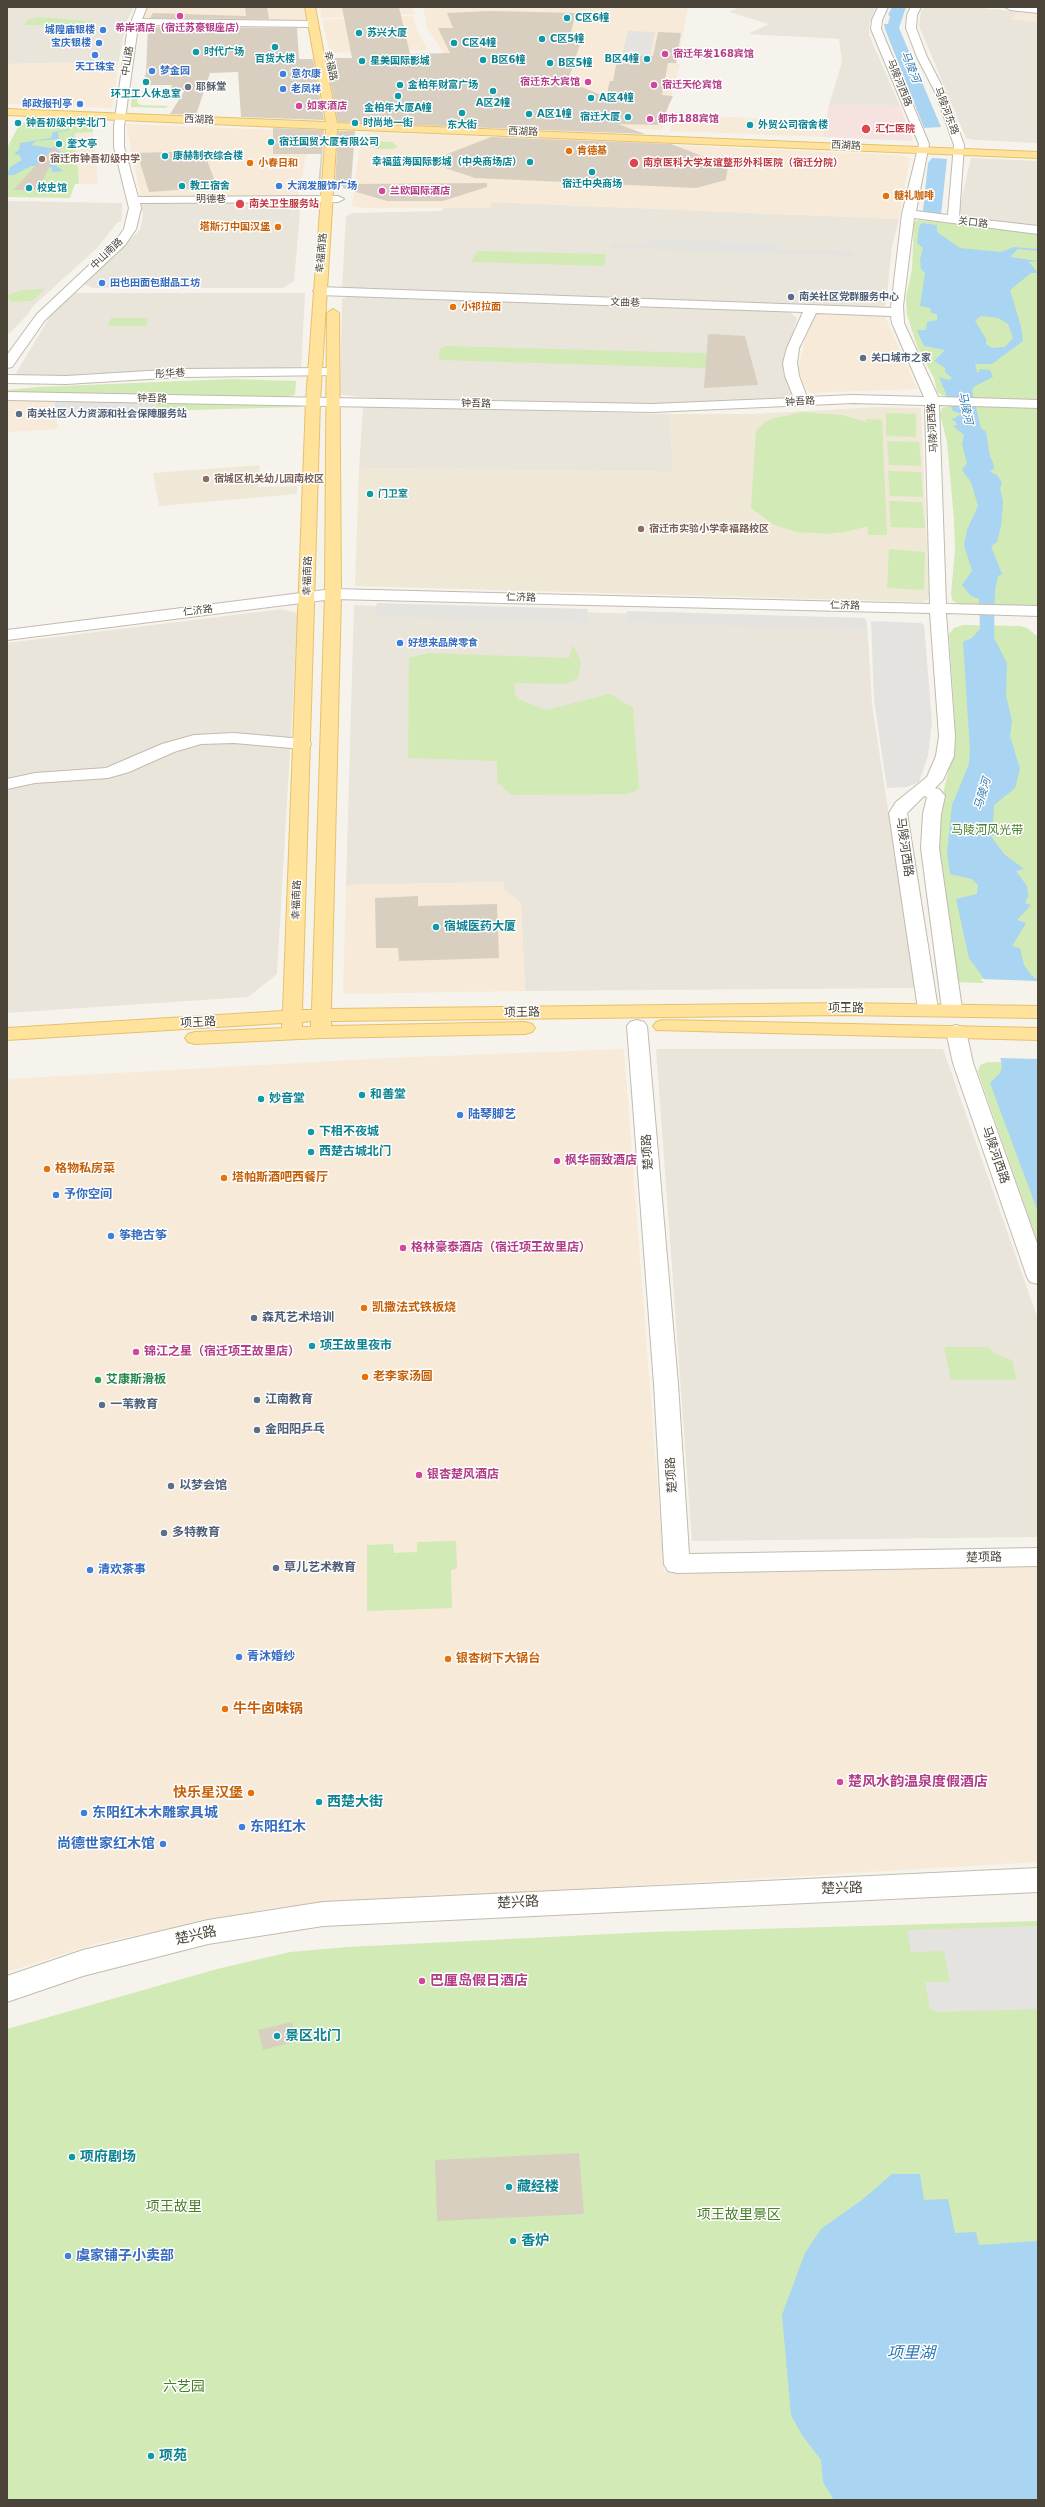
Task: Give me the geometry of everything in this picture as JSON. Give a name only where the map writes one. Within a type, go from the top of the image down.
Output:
[{"type":"main road","name":"幸福路","points":[[310,7],[313,24],[339,117]]},
{"type":"main road","name":"幸福路","points":[[318,7],[339,117]]},
{"type":"main road","name":"西湖路","points":[[7,108],[121,115]]},
{"type":"main road","name":"西湖路","points":[[7,112],[283,121],[339,117],[426,126],[923,147],[1038,148]]},
{"type":"main road","points":[[283,121],[320,114],[339,117]]},
{"type":"main road","name":"幸福南路","points":[[332,199],[332,145],[339,117]]},
{"type":"main road","name":"幸福南路","points":[[293,1025],[308,597],[313,401],[326,292],[339,117]]},
{"type":"main road","points":[[283,121],[320,129],[326,134],[332,145]]},
{"type":"main road","name":"西湖路","points":[[959,148],[1038,155]]},
{"type":"main road","name":"幸福南路","points":[[321,1024],[332,594],[332,372],[326,292]]},
{"type":"main road","name":"项王路","points":[[7,1034],[321,1024],[928,1009],[1038,1012]]},
{"type":"main road","name":"项王路","points":[[321,1024],[637,1026],[956,1031],[1038,1034]]},
{"type":"main road","name":"项王路","points":[[7,1048],[293,1025]]},
{"type":"street","name":"中山路","points":[[121,115],[135,22],[142,7]]},
{"type":"street","name":"马陵河西路","points":[[883,7],[877,20],[876,30],[919,129],[923,147],[908,214],[897,312],[898,323],[910,354],[938,401],[938,609],[947,736],[945,756],[939,771],[923,791],[902,806],[898,813],[928,1009]]},
{"type":"street","name":"马陵河东路","points":[[916,7],[912,15],[911,28],[922,58],[940,92],[959,148],[953,221]]},
{"type":"street","points":[[1010,7],[1038,10]]},
{"type":"street","points":[[135,22],[313,24]]},
{"type":"street","name":"中山南路","points":[[7,364],[41,317],[126,236],[132,224],[135,208],[119,147],[121,115]]},
{"type":"street","points":[[919,129],[937,132],[952,126]]},
{"type":"street","name":"明德巷","points":[[133,200],[332,199]]},
{"type":"street","name":"关口路","points":[[908,214],[953,221],[1038,230]]},
{"type":"street","name":"文曲巷","points":[[326,292],[897,312]]},
{"type":"street","points":[[802,402],[792,376],[790,363],[793,348],[811,309]]},
{"type":"street","name":"彤华巷","points":[[7,379],[66,380],[177,373],[332,372]]},
{"type":"street","name":"钟吾路","points":[[7,396],[652,408],[853,399],[1038,404]]},
{"type":"street","name":"仁济路","points":[[7,635],[332,594],[1038,611]]},
{"type":"street","points":[[7,784],[35,778],[108,773],[168,748],[200,739],[234,738],[303,744]]},
{"type":"street","name":"马陵河西路","points":[[923,791],[934,793],[936,796],[932,814],[930,848],[952,1009]]},
{"type":"street","name":"楚项路","points":[[637,1026],[666,1384],[677,1564],[1038,1557]]},
{"type":"street","name":"马陵河西路","points":[[956,1031],[963,1064],[1038,1277]]},
{"type":"street","name":"楚兴路","points":[[7,1989],[83,1963],[208,1932],[323,1914],[378,1910],[1038,1880]]},
{"type":"shaded area","points":[[7,7],[134,7],[126,23],[119,61],[7,64]]},
{"type":"shaded area","points":[[148,7],[305,7],[307,23],[140,22]]},
{"type":"shaded area","points":[[320,7],[413,7],[414,14],[322,18]]},
{"type":"shaded area","points":[[423,7],[688,7],[677,64],[680,64],[662,130],[576,127],[449,61],[427,28]]},
{"type":"shaded area","points":[[739,7],[876,7],[869,24],[869,35],[900,106],[829,105],[842,62],[839,39],[748,34],[769,24],[729,12]]},
{"type":"shaded area","points":[[925,7],[973,7],[1019,12],[1011,19],[1038,22],[1038,143],[975,140],[966,138],[919,26],[921,11]]},
{"type":"shaded area","points":[[1019,12],[1038,14],[1038,22],[1011,19]]},
{"type":"shaded area","points":[[413,16],[417,31],[428,50],[330,53],[322,20]]},
{"type":"shaded area","points":[[628,31],[655,32],[650,56],[622,55]]},
{"type":"shaded area","points":[[119,61],[112,108],[7,104],[7,64]]},
{"type":"shaded area","name":"汇仁医院","points":[[829,105],[900,106],[913,141],[823,137]]},
{"type":"shaded area","points":[[676,112],[705,113],[704,116],[826,121],[823,137],[670,131]]},
{"type":"shaded area","points":[[126,124],[281,130],[309,140],[298,198],[141,199]]},
{"type":"shaded area","points":[[93,132],[98,184],[79,184],[75,133]]},
{"type":"shaded area","points":[[372,132],[901,155],[910,158],[899,219],[492,202],[490,208],[365,208],[352,206],[361,136]]},
{"type":"shaded area","points":[[971,158],[1038,161],[1038,229],[957,219]]},
{"type":"shaded area","points":[[7,201],[122,203],[122,213],[121,222],[118,222],[96,249],[33,306],[28,314],[7,336]]},
{"type":"shaded area","points":[[141,201],[301,201],[294,281],[283,288],[93,288],[84,284],[140,230],[143,217]]},
{"type":"shaded area","points":[[492,202],[899,219],[892,247],[886,303],[885,306],[878,307],[433,294],[344,290],[342,288],[346,216],[353,213],[442,211],[443,207],[490,208]]},
{"type":"shaded area","points":[[648,239],[777,243],[777,249],[853,251],[854,256],[611,248],[612,244],[647,245]]},
{"type":"shaded area","points":[[72,293],[305,293],[301,371],[13,378],[51,315]]},
{"type":"shaded area","points":[[349,296],[788,311],[797,318],[783,363],[783,373],[793,398],[690,403],[602,403],[376,398],[342,395],[340,393],[342,299]]},
{"type":"shaded area","points":[[816,314],[885,316],[917,389],[809,393],[797,373],[805,340]]},
{"type":"shaded area","points":[[7,399],[54,400],[58,429],[7,432]]},
{"type":"shaded area","points":[[54,400],[157,400],[154,411],[56,414]]},
{"type":"shaded area","points":[[363,407],[670,414],[673,472],[359,468]]},
{"type":"shaded area","name":"宿迁市实验小学幸福路校区","points":[[878,407],[921,408],[929,595],[928,599],[923,602],[355,586],[359,468],[673,472],[670,414],[753,414]]},
{"type":"shaded area","name":"宿城区机关幼儿园南校区","points":[[260,465],[258,487],[297,486],[297,494],[159,506],[153,473]]},
{"type":"shaded area","points":[[377,603],[588,609],[586,623],[374,616]]},
{"type":"shaded area","points":[[354,605],[867,621],[872,704],[915,988],[525,991],[521,903],[504,890],[503,882],[346,885]]},
{"type":"shaded area","points":[[282,609],[298,613],[277,974],[248,997],[7,1013],[7,643]]},
{"type":"shaded area","points":[[627,611],[865,618],[866,630],[626,622]]},
{"type":"shaded area","points":[[871,621],[921,623],[924,625],[932,722],[928,756],[919,782],[907,787],[887,788],[874,701]]},
{"type":"shaded area","name":"宿城医药大厦","points":[[503,882],[504,890],[521,903],[525,991],[343,994],[346,885]]},
{"type":"shaded area","points":[[624,1049],[664,1572],[1038,1565],[1038,1862],[277,1907],[98,1943],[7,1972],[7,1079],[387,1058]]},
{"type":"shaded area","points":[[656,1049],[943,1049],[1038,1319],[1038,1537],[692,1541]]},
{"type":"shaded area","points":[[1038,1926],[1038,2009],[937,2012],[930,2009],[925,1982],[950,1982],[944,1951],[911,1952],[907,1930]]},
{"type":"green space","points":[[39,17],[89,21],[94,23],[88,26],[23,25],[29,19]]},
{"type":"green space","points":[[132,91],[139,91],[137,102],[140,105],[168,106],[166,108],[131,107]]},
{"type":"green space","name":"宿迁市钟吾初级中学","points":[[20,123],[92,123],[93,132],[75,133],[79,184],[75,184],[70,198],[7,197],[7,148]]},
{"type":"green space","points":[[374,141],[392,142],[398,147],[393,149],[377,149],[366,143]]},
{"type":"green space","points":[[918,220],[1038,232],[1038,400],[954,398],[945,397],[937,392],[934,378],[918,349],[907,315],[906,297],[912,269],[914,222]]},
{"type":"green space","points":[[477,251],[606,254],[604,266],[471,262]]},
{"type":"green space","points":[[45,289],[32,301],[11,302],[8,299],[8,295],[21,290]]},
{"type":"green space","points":[[111,318],[148,318],[146,326],[108,326]]},
{"type":"green space","points":[[445,346],[703,353],[711,355],[706,368],[439,360],[440,348]]},
{"type":"green space","points":[[232,379],[296,381],[295,395],[282,397],[7,392],[7,390],[38,387]]},
{"type":"green space","points":[[157,400],[300,402],[300,407],[154,411]]},
{"type":"green space","points":[[953,405],[1038,409],[1038,604],[1036,606],[963,606],[953,601],[951,595],[955,549],[954,520],[947,442],[940,414],[942,408]]},
{"type":"green space","points":[[803,412],[842,415],[866,422],[866,419],[882,420],[887,535],[868,535],[868,526],[829,534],[797,532],[774,525],[751,508],[756,431],[765,422],[775,418]]},
{"type":"green space","points":[[886,413],[916,414],[916,437],[886,436]]},
{"type":"green space","points":[[887,441],[919,442],[921,466],[889,465]]},
{"type":"green space","points":[[888,471],[921,472],[923,497],[890,496]]},
{"type":"green space","points":[[889,501],[922,502],[925,528],[891,527]]},
{"type":"green space","points":[[889,549],[925,552],[924,590],[887,588]]},
{"type":"green space","name":"马陵河风光带","points":[[963,625],[1020,626],[1027,628],[1037,636],[1038,985],[953,982],[935,850],[937,818],[955,744],[949,634],[954,628]]},
{"type":"green space","points":[[572,646],[575,648],[581,662],[578,677],[574,681],[564,684],[514,683],[515,694],[518,699],[546,710],[610,694],[633,708],[639,788],[634,792],[626,794],[512,795],[497,782],[497,761],[408,758],[409,658],[428,653],[569,658]]},
{"type":"green space","points":[[988,1062],[1038,1063],[1038,1244],[978,1072],[980,1065]]},
{"type":"green space","points":[[944,1347],[988,1347],[995,1354],[1012,1360],[1017,1380],[951,1380]]},
{"type":"green space","points":[[456,1541],[457,1569],[451,1570],[452,1608],[367,1611],[367,1545],[393,1544],[394,1553],[417,1552],[417,1542]]},
{"type":"green space","name":"项王故里景区","points":[[1038,1921],[1038,2500],[7,2500],[7,2029],[217,1969],[290,1952],[348,1947],[650,1932]]},
{"type":"water","name":"马陵河","points":[[892,7],[906,7],[899,28],[941,127],[924,128],[885,29],[884,24],[888,24],[890,16],[888,15]]},
{"type":"water","points":[[72,127],[67,131],[58,132],[59,139],[36,141],[31,145],[51,148],[68,154],[69,156],[65,160],[55,165],[63,171],[51,171],[52,168],[47,166],[31,166],[14,175],[7,175],[10,167],[22,160],[19,155],[14,154],[19,150],[20,143],[51,138],[53,132],[67,130]]},
{"type":"water","points":[[932,158],[947,159],[941,215],[923,211],[928,163]]},
{"type":"water","name":"马陵河","points":[[922,223],[937,225],[937,232],[960,248],[1001,252],[1014,247],[1038,249],[1038,251],[1018,249],[1010,257],[1038,261],[1029,262],[1038,273],[1031,273],[1010,290],[1021,326],[1023,341],[992,364],[975,364],[977,372],[980,372],[979,369],[990,370],[993,377],[975,386],[972,390],[981,428],[986,432],[990,457],[993,462],[994,468],[990,472],[997,475],[1002,483],[1000,488],[1003,501],[1001,526],[997,542],[991,546],[1002,574],[998,576],[995,590],[994,638],[1007,663],[1006,695],[1012,721],[1010,736],[1020,769],[1015,788],[994,805],[993,824],[997,835],[991,836],[1004,854],[1024,869],[1016,871],[1027,886],[1028,896],[1025,903],[1031,905],[1017,920],[1026,923],[1012,946],[1020,948],[1024,965],[1031,975],[1038,980],[1038,1212],[990,1083],[1000,1073],[1002,1067],[987,983],[969,958],[956,899],[977,894],[978,885],[972,879],[950,874],[947,853],[952,805],[969,764],[970,750],[963,642],[972,638],[980,629],[979,599],[971,596],[962,585],[972,571],[964,545],[967,530],[978,506],[971,482],[962,470],[967,463],[962,444],[964,435],[953,426],[957,425],[955,421],[951,420],[961,414],[953,411],[939,377],[949,380],[952,378],[945,372],[945,368],[934,361],[945,350],[924,346],[917,330],[926,330],[927,322],[937,320],[937,314],[931,313],[930,308],[920,306],[925,273],[921,269],[920,259],[923,248],[917,243],[919,227]],"holes":[[[981,316],[998,318],[1008,324],[1013,338],[1005,347],[992,348],[986,344],[986,339],[975,321]]]},
{"type":"water","name":"项里湖","points":[[892,2174],[920,2174],[924,2200],[948,2199],[955,2233],[976,2232],[979,2245],[1038,2241],[1038,2500],[834,2500],[823,2482],[821,2460],[802,2435],[791,2415],[782,2315],[805,2253],[821,2229],[862,2200]]},
{"type":"pier","points":[[980,979],[1038,981],[1038,1059],[999,1058],[985,984]]},
{"type":"building","points":[[245,7],[267,7],[269,19],[150,18],[153,13],[246,16]]},
{"type":"building","points":[[342,7],[399,7],[410,54],[450,53],[438,28],[453,28],[447,13],[492,11],[576,13],[569,39],[580,44],[568,81],[608,98],[608,88],[610,81],[613,81],[618,55],[653,56],[658,32],[681,33],[676,63],[668,63],[662,95],[673,96],[660,125],[618,124],[645,134],[338,122],[326,58],[352,58]]},
{"type":"building","points":[[148,27],[297,28],[299,59],[313,59],[324,120],[241,117],[238,72],[210,73],[196,115],[170,114],[185,90],[170,90],[172,85],[142,85],[146,73]]},
{"type":"building","points":[[273,128],[324,130],[320,186],[318,186],[321,154],[273,154]]},
{"type":"building","points":[[338,131],[355,131],[351,184],[487,183],[487,187],[443,201],[387,201],[343,188],[343,186],[335,186]]},
{"type":"building","name":"宿迁中央商场","points":[[491,137],[671,144],[728,166],[726,180],[696,188],[475,178],[427,162]]},
{"type":"building","points":[[56,144],[59,146],[38,190],[13,190]]},
{"type":"building","points":[[196,151],[198,160],[207,160],[217,187],[149,192],[137,153]]},
{"type":"building","points":[[708,335],[745,336],[758,385],[704,388]]},
{"type":"building","name":"宿城医药大厦","points":[[418,896],[418,906],[497,904],[499,958],[399,961],[398,948],[376,948],[375,898]]},
{"type":"building","name":"景区北门","points":[[292,2022],[297,2041],[263,2050],[258,2030]]},
{"type":"building","name":"藏经楼","points":[[579,2153],[584,2214],[437,2221],[435,2160]]},
{"type":"place","name":"希岸酒店（宿迁苏豪银座店）","points":[[180,16]]},
{"type":"place","name":"C区6幢","points":[[567,18]]},
{"type":"place","name":"城隍庙银楼","points":[[103,30]]},
{"type":"place","name":"苏兴大厦","points":[[359,33]]},
{"type":"place","name":"C区5幢","points":[[542,39]]},
{"type":"place","name":"宝庆银楼","points":[[99,43]]},
{"type":"place","name":"C区4幢","points":[[454,43]]},
{"type":"place","name":"百货大楼","points":[[275,47]]},
{"type":"place","name":"时代广场","points":[[196,52]]},
{"type":"place","name":"宿迁年发168宾馆","points":[[665,54]]},
{"type":"place","name":"天工珠宝","points":[[95,55]]},
{"type":"place","name":"B区4幢","points":[[647,59]]},
{"type":"place","name":"B区6幢","points":[[483,60]]},
{"type":"place","name":"星美国际影城","points":[[362,61]]},
{"type":"place","name":"B区5幢","points":[[550,63]]},
{"type":"place","name":"梦金园","points":[[152,71]]},
{"type":"place","name":"意尔康","points":[[283,74]]},
{"type":"place","name":"环卫工人休息室","points":[[146,82]]},
{"type":"place","name":"宿迁东大宾馆","points":[[588,82]]},
{"type":"place","name":"金柏年财富广场","points":[[400,85]]},
{"type":"place","name":"宿迁天伦宾馆","points":[[654,85]]},
{"type":"place","name":"耶稣堂","points":[[188,87]]},
{"type":"place","name":"老凤祥","points":[[283,89]]},
{"type":"place","name":"A区2幢","points":[[493,91]]},
{"type":"place","name":"金柏年大厦A幢","points":[[398,96]]},
{"type":"place","name":"A区4幢","points":[[591,98]]},
{"type":"place","name":"邮政报刊亭","points":[[80,104]]},
{"type":"place","name":"如家酒店","points":[[299,106]]},
{"type":"place","name":"东大街","points":[[462,113]]},
{"type":"place","name":"A区1幢","points":[[529,114]]},
{"type":"place","name":"宿迁大厦","points":[[628,117]]},
{"type":"place","name":"都市188宾馆","points":[[650,119]]},
{"type":"place","name":"钟吾初级中学北门","points":[[18,123]]},
{"type":"place","name":"时尚地一街","points":[[355,123]]},
{"type":"place","name":"外贸公司宿舍楼","points":[[750,125]]},
{"type":"place","name":"汇仁医院","points":[[866,129]]},
{"type":"place","name":"宿迁国贸大厦有限公司","points":[[271,142]]},
{"type":"place","name":"奎文亭","points":[[59,144]]},
{"type":"place","name":"肯德基","points":[[569,151]]},
{"type":"place","name":"康赫制衣综合楼","points":[[165,156]]},
{"type":"place","name":"宿迁市钟吾初级中学","points":[[42,159]]},
{"type":"place","name":"幸福蓝海国际影城（中央商场店）","points":[[530,162]]},
{"type":"place","name":"小春日和","points":[[250,163]]},
{"type":"place","name":"南京医科大学友谊整形外科医院（宿迁分院）","points":[[634,163]]},
{"type":"place","name":"宿迁中央商场","points":[[592,172]]},
{"type":"place","name":"教工宿舍","points":[[182,186]]},
{"type":"place","name":"大润发服饰广场","points":[[279,186]]},
{"type":"place","name":"校史馆","points":[[29,188]]},
{"type":"place","name":"兰欧国际酒店","points":[[382,191]]},
{"type":"place","name":"糖礼咖啡","points":[[886,196]]},
{"type":"place","name":"南关卫生服务站","points":[[240,204]]},
{"type":"place","name":"塔斯汀中国汉堡","points":[[278,227]]},
{"type":"place","name":"田也田面包甜品工坊","points":[[102,283]]},
{"type":"place","name":"南关社区党群服务中心","points":[[791,297]]},
{"type":"place","name":"小祁拉面","points":[[453,307]]},
{"type":"place","name":"关口城市之家","points":[[863,358]]},
{"type":"place","name":"南关社区人力资源和社会保障服务站","points":[[19,414]]},
{"type":"place","name":"宿城区机关幼儿园南校区","points":[[206,479]]},
{"type":"place","name":"门卫室","points":[[370,494]]},
{"type":"place","name":"宿迁市实验小学幸福路校区","points":[[641,529]]},
{"type":"place","name":"好想来品牌零食","points":[[400,643]]},
{"type":"place","name":"宿城医药大厦","points":[[436,927]]},
{"type":"place","name":"和善堂","points":[[362,1095]]},
{"type":"place","name":"妙音堂","points":[[261,1099]]},
{"type":"place","name":"陆琴脚艺","points":[[460,1115]]},
{"type":"place","name":"下相不夜城","points":[[311,1132]]},
{"type":"place","name":"西楚古城北门","points":[[311,1152]]},
{"type":"place","name":"枫华丽致酒店","points":[[557,1161]]},
{"type":"place","name":"格物私房菜","points":[[47,1169]]},
{"type":"place","name":"塔帕斯酒吧西餐厅","points":[[224,1178]]},
{"type":"place","name":"予你空间","points":[[56,1195]]},
{"type":"place","name":"筝艳古筝","points":[[111,1236]]},
{"type":"place","name":"格林豪泰酒店（宿迁项王故里店）","points":[[403,1248]]},
{"type":"place","name":"凯撒法式铁板烧","points":[[364,1308]]},
{"type":"place","name":"森芃艺术培训","points":[[254,1318]]},
{"type":"place","name":"项王故里夜市","points":[[312,1346]]},
{"type":"place","name":"锦江之星（宿迁项王故里店）","points":[[136,1352]]},
{"type":"place","name":"老李家汤圆","points":[[365,1377]]},
{"type":"place","name":"艾康斯滑板","points":[[98,1380]]},
{"type":"place","name":"江南教育","points":[[257,1400]]},
{"type":"place","name":"一苇教育","points":[[102,1405]]},
{"type":"place","name":"金阳阳乒乓","points":[[257,1430]]},
{"type":"place","name":"银杏楚风酒店","points":[[419,1475]]},
{"type":"place","name":"以梦会馆","points":[[171,1486]]},
{"type":"place","name":"多特教育","points":[[164,1533]]},
{"type":"place","name":"草儿艺术教育","points":[[276,1568]]},
{"type":"place","name":"清欢茶事","points":[[90,1570]]},
{"type":"place","name":"青沐婚纱","points":[[239,1657]]},
{"type":"place","name":"银杏树下大锅台","points":[[448,1659]]},
{"type":"place","name":"牛牛卤味锅","points":[[225,1709]]},
{"type":"place","name":"楚风水韵温泉度假酒店","points":[[840,1782]]},
{"type":"place","name":"快乐星汉堡","points":[[251,1793]]},
{"type":"place","name":"西楚大街","points":[[319,1802]]},
{"type":"place","name":"东阳红木木雕家具城","points":[[84,1813]]},
{"type":"place","name":"东阳红木","points":[[242,1827]]},
{"type":"place","name":"尚德世家红木馆","points":[[163,1844]]},
{"type":"place","name":"巴厘岛假日酒店","points":[[422,1981]]},
{"type":"place","name":"景区北门","points":[[277,2036]]},
{"type":"place","name":"项府剧场","points":[[72,2157]]},
{"type":"place","name":"藏经楼","points":[[509,2187]]},
{"type":"place","name":"香炉","points":[[513,2241]]},
{"type":"place","name":"虞家铺子小卖部","points":[[68,2256]]},
{"type":"place","name":"项苑","points":[[151,2456]]},
{"type":"park label","name":"项王故里","points":[[174,2207]]},
{"type":"park label","name":"六艺园","points":[[184,2387]]}]
